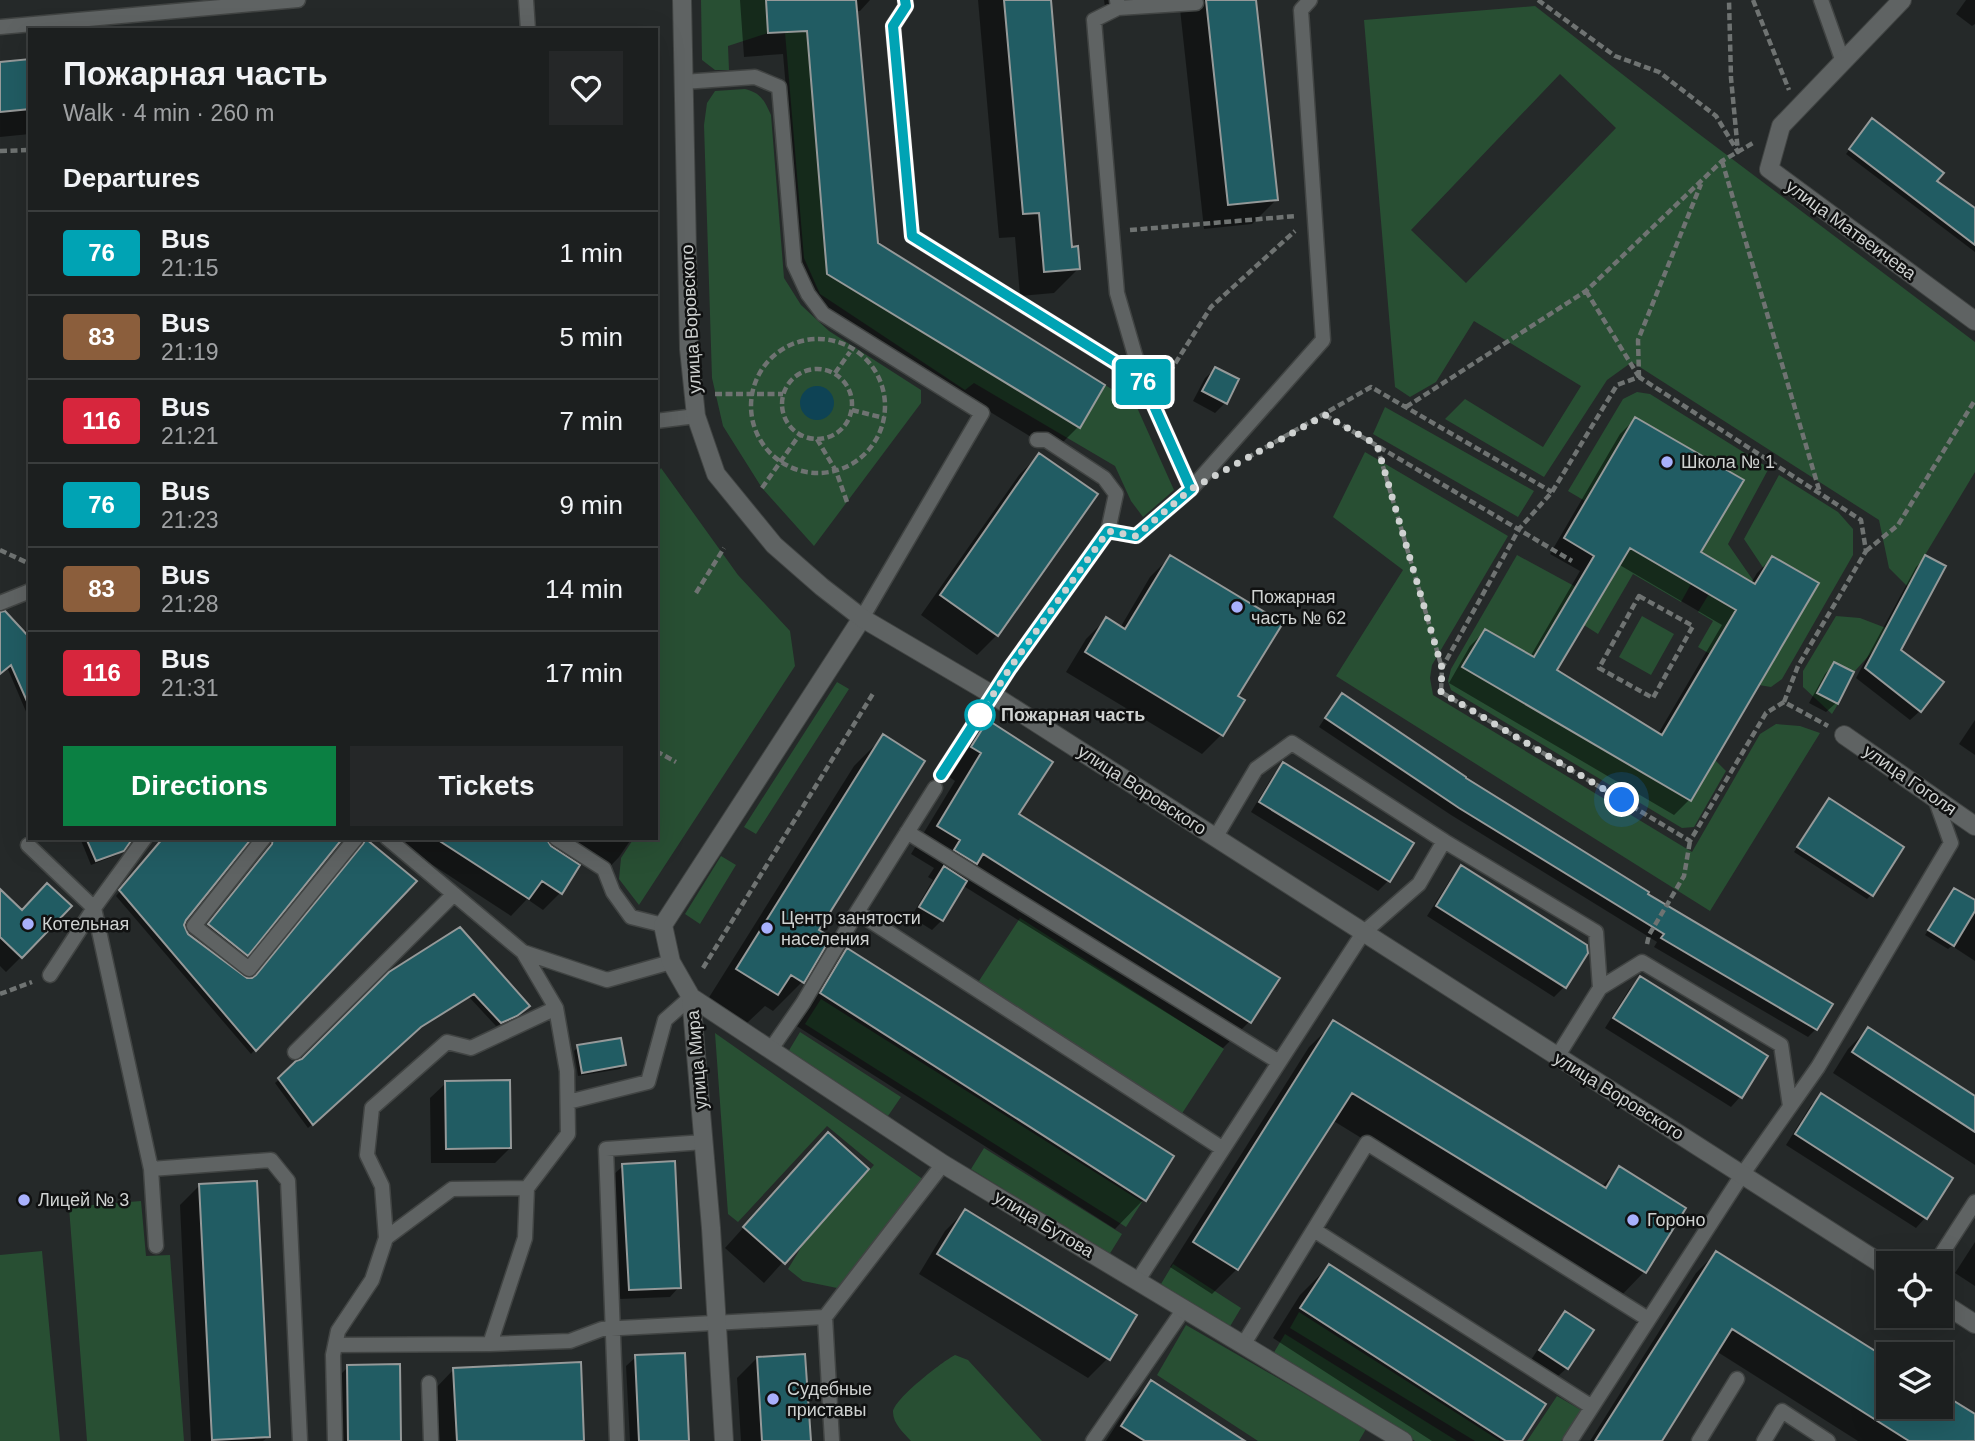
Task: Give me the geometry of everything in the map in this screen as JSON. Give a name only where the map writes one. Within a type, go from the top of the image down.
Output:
[{"type":"street","name":"улица Воровского","points":[[682,0],[689,349],[696,416],[716,474],[774,545],[862,618],[993,695],[1876,1260]]},
{"type":"street","points":[[1781,126],[1902,0]]},
{"type":"street","name":"улица Матвеичева","points":[[1781,126],[1769,169],[1975,321]]},
{"type":"street","points":[[663,925],[862,618]]},
{"type":"street","name":"улица Гоголя","points":[[1844,735],[1975,826]]},
{"type":"street","name":"улица Мира","points":[[663,925],[671,962],[691,997],[704,1142],[724,1441]]},
{"type":"street","name":"улица Бутова","points":[[691,997],[943,1164],[1243,1345],[1377,1434],[1403,1441]]},
{"type":"street","points":[[1953,1310],[1975,1324]]},
{"type":"lane","points":[[0,27],[298,0]]},
{"type":"lane","points":[[526,0],[528,28]]},
{"type":"lane","points":[[905,0],[906,6],[893,26],[912,236],[1142,379]]},
{"type":"lane","points":[[1108,531],[1136,536],[1191,489],[1323,340],[1301,10],[1310,0]]},
{"type":"lane","points":[[1821,0],[1843,62]]},
{"type":"lane","points":[[1191,489],[1142,379],[1117,293],[1094,20],[1117,4],[1196,3]]},
{"type":"lane","points":[[683,82],[755,77],[779,88],[794,264],[808,293],[823,314],[982,413],[862,618]]},
{"type":"lane","points":[[658,421],[696,416]]},
{"type":"lane","points":[[771,1049],[803,1003],[993,695],[1108,531],[1116,495],[1104,478],[1046,440],[1037,440]]},
{"type":"lane","points":[[0,603],[28,592]]},
{"type":"lane","points":[[1215,838],[1256,769],[1292,743],[1444,841],[1596,932],[1600,988]]},
{"type":"lane","points":[[1570,1441],[1742,1175],[1818,1067],[1951,843],[1935,798]]},
{"type":"lane","points":[[907,832],[1279,1062]]},
{"type":"lane","points":[[50,975],[144,840]]},
{"type":"lane","points":[[262,840],[194,926],[249,969],[354,840]]},
{"type":"lane","points":[[389,840],[523,952],[556,1008],[567,1071],[568,1134],[527,1188],[525,1238],[490,1343]]},
{"type":"lane","points":[[559,840],[604,869],[613,892],[631,917],[663,925]]},
{"type":"lane","points":[[1138,1280],[1363,933],[1419,884],[1444,841]]},
{"type":"lane","points":[[28,845],[94,908],[151,1168],[156,1246]]},
{"type":"lane","points":[[295,1052],[454,894]]},
{"type":"lane","points":[[857,912],[1223,1149]]},
{"type":"lane","points":[[523,952],[607,980],[671,962]]},
{"type":"lane","points":[[1557,1057],[1600,988],[1642,962],[1781,1045],[1790,1106]]},
{"type":"lane","points":[[568,1102],[648,1082],[665,1020],[691,997]]},
{"type":"lane","points":[[335,1441],[333,1355],[338,1331],[372,1280],[386,1238],[382,1186],[367,1155],[372,1108],[447,1042],[471,1048],[556,1008]]},
{"type":"lane","points":[[617,1441],[606,1149],[704,1142]]},
{"type":"lane","points":[[1243,1345],[1367,1143],[1648,1319]]},
{"type":"lane","points":[[151,1168],[271,1160],[288,1181],[299,1441]]},
{"type":"lane","points":[[832,1441],[825,1317],[943,1164]]},
{"type":"lane","points":[[386,1238],[452,1189],[527,1188]]},
{"type":"lane","points":[[1943,1251],[1975,1202]]},
{"type":"lane","points":[[1314,1230],[1592,1407]]},
{"type":"lane","points":[[1093,1441],[1184,1309]]},
{"type":"lane","points":[[335,1345],[570,1340],[613,1328],[825,1317]]},
{"type":"lane","points":[[1699,1441],[1737,1379]]},
{"type":"lane","points":[[429,1383],[431,1441]]},
{"type":"lane","points":[[1764,1441],[1782,1411],[1828,1441]]},
{"type":"path","points":[[1538,0],[1615,56],[1659,72],[1716,116],[1738,152]]},
{"type":"path","points":[[1729,0],[1731,78],[1738,152]]},
{"type":"path","points":[[1753,0],[1797,111]]},
{"type":"path","points":[[1406,407],[1586,291],[1721,161],[1781,126]]},
{"type":"path","points":[[0,151],[28,150]]},
{"type":"path","points":[[1721,161],[1820,493]]},
{"type":"path","points":[[1639,377],[1638,340],[1702,180]]},
{"type":"path","points":[[1112,232],[1314,215]]},
{"type":"path","points":[[1152,401],[1211,307],[1314,215]]},
{"type":"path","points":[[1586,291],[1639,377],[1861,520],[1866,551]]},
{"type":"path","points":[[830,340],[852,348],[868,361],[879,378],[885,398],[884,418],[878,436],[868,452],[853,463],[836,471],[817,473],[798,470],[781,462],[766,449],[756,432],[751,413],[752,393],[761,372],[776,355],[795,343],[830,340]]},
{"type":"path","points":[[835,373],[852,348]]},
{"type":"path","points":[[808,370],[835,373],[849,389],[852,399],[852,410],[844,428],[827,438],[817,439],[800,434],[791,427],[782,406],[783,394],[789,383],[808,370]]},
{"type":"path","points":[[1442,668],[1519,530],[1552,492],[1617,385],[1639,377]]},
{"type":"path","points":[[1240,462],[1371,387],[1552,492]]},
{"type":"path","points":[[715,394],[783,394]]},
{"type":"path","points":[[1642,962],[1649,935],[1684,876],[1690,841],[1766,713],[1784,702],[1798,666],[1866,551],[1898,525],[1975,400]]},
{"type":"path","points":[[852,410],[884,418]]},
{"type":"path","points":[[1325,415],[1572,561]]},
{"type":"path","points":[[762,488],[800,434]]},
{"type":"path","points":[[817,439],[836,471],[847,502]]},
{"type":"path","points":[[1377,445],[1442,668],[1441,692],[1690,841]]},
{"type":"path","points":[[696,593],[724,548]]},
{"type":"path","points":[[0,550],[28,563]]},
{"type":"path","points":[[1639,596],[1693,626],[1653,698],[1599,668],[1639,596]]},
{"type":"path","points":[[703,968],[874,692]]},
{"type":"path","points":[[1784,702],[1844,735]]},
{"type":"path","points":[[658,752],[676,762]]},
{"type":"path","points":[[0,994],[50,975]]},
{"type":"green space","points":[[701,0],[766,0],[768,33],[728,46],[729,70],[715,70],[702,60]]},
{"type":"green space","points":[[1535,6],[1695,131],[1975,342],[1975,472],[1908,587],[1889,568],[1879,520],[1632,362],[1607,380],[1544,477],[1445,419],[1465,399],[1543,447],[1581,386],[1474,321],[1436,382],[1410,397],[1395,387],[1364,20]],"holes":[[[1560,74],[1616,128],[1466,283],[1411,230]]]},
{"type":"green space","points":[[807,31],[827,274],[1079,428],[1105,385],[1135,403],[1174,490],[1143,517],[1131,501],[1115,466],[974,383],[965,390],[820,294],[804,258],[785,32]]},
{"type":"green space","points":[[745,89],[761,98],[771,115],[784,278],[801,305],[829,331],[921,390],[921,403],[814,546],[762,488],[723,426],[712,378],[704,125],[707,103],[715,91]]},
{"type":"green space","points":[[1637,392],[1650,394],[1769,468],[1728,544],[1755,583],[1701,552],[1744,480],[1635,417],[1585,501],[1568,491],[1623,399]]},
{"type":"green space","points":[[1385,407],[1534,491],[1518,517],[1373,434]]},
{"type":"green space","points":[[1365,452],[1508,536],[1432,665],[1430,678],[1433,695],[1692,852],[1760,734],[1776,724],[1800,726],[1820,733],[1710,911],[1336,676],[1403,570],[1333,517]]},
{"type":"green space","points":[[661,468],[738,575],[790,631],[795,666],[639,905],[619,879],[621,858],[633,840],[658,840],[658,473]]},
{"type":"green space","points":[[1779,475],[1838,512],[1853,529],[1853,555],[1782,679],[1771,687],[1759,685],[1819,584],[1772,556],[1764,569],[1744,539]]},
{"type":"green space","points":[[1630,548],[1691,584],[1681,602],[1633,574],[1598,634],[1584,625]]},
{"type":"green space","points":[[1517,555],[1576,587],[1534,657],[1485,629],[1463,667],[1690,801],[1715,760],[1726,771],[1694,827],[1682,828],[1451,690],[1448,681],[1451,669]]},
{"type":"green space","points":[[1709,594],[1736,610],[1710,654],[1698,647],[1713,621],[1698,612]]},
{"type":"green space","points":[[1642,616],[1674,634],[1651,675],[1619,657]]},
{"type":"green space","points":[[1836,616],[1860,618],[1886,628],[1874,650],[1854,672],[1834,662],[1817,693],[1838,704],[1832,714],[1803,687],[1803,671]]},
{"type":"green space","points":[[837,682],[849,689],[756,834],[744,827]]},
{"type":"green space","points":[[721,856],[736,865],[700,924],[685,914]]},
{"type":"green space","points":[[1020,918],[1224,1049],[1181,1115],[977,984]]},
{"type":"green space","points":[[821,999],[1142,1202],[1126,1227],[805,1024]]},
{"type":"green space","points":[[800,1032],[901,1097],[888,1116],[788,1052]]},
{"type":"green space","points":[[715,1033],[924,1180],[837,1288],[803,1281],[788,1269],[805,1241],[874,1165],[827,1126],[738,1222],[728,1214]]},
{"type":"green space","points":[[984,1148],[1122,1234],[1109,1255],[971,1169]]},
{"type":"green space","points":[[141,1201],[146,1256],[170,1255],[184,1441],[87,1441],[69,1207]]},
{"type":"green space","points":[[42,1251],[60,1441],[0,1441],[0,1255]]},
{"type":"green space","points":[[1173,1264],[1241,1308],[1229,1328],[1161,1284]]},
{"type":"green space","points":[[1299,1312],[1500,1441],[1475,1441],[1290,1328]]},
{"type":"green space","points":[[1186,1325],[1366,1429],[1359,1441],[1258,1441],[1157,1375]]},
{"type":"green space","points":[[1285,1334],[1457,1441],[1415,1441],[1273,1354]]},
{"type":"green space","points":[[955,1355],[968,1360],[1042,1441],[911,1441],[895,1420],[895,1406],[920,1381]]},
{"type":"green space","points":[[1557,1396],[1581,1410],[1561,1441],[1527,1441]]},
{"type":"water","points":[[817,386],[829,391],[834,403],[829,415],[817,420],[805,415],[800,403],[805,391]]},
{"type":"building","points":[[766,0],[856,0],[878,243],[1105,385],[1080,428],[827,274],[807,31],[768,33]]},
{"type":"building","points":[[1004,0],[1051,0],[1072,247],[1078,246],[1080,269],[1044,272],[1039,213],[1023,214]]},
{"type":"building","points":[[1206,0],[1256,0],[1278,200],[1228,205]]},
{"type":"building","points":[[28,59],[28,109],[0,112],[0,62]]},
{"type":"building","points":[[1872,118],[1944,173],[1937,181],[1975,208],[1975,245],[1849,149]]},
{"type":"building","points":[[1215,367],[1239,379],[1227,404],[1202,391]]},
{"type":"building","points":[[1635,417],[1744,480],[1701,552],[1755,584],[1772,556],[1819,583],[1691,801],[1462,667],[1485,629],[1534,657],[1594,556],[1564,538]],"holes":[[[1630,548],[1736,610],[1662,735],[1557,670]]]},
{"type":"building","points":[[1039,453],[1098,494],[998,636],[940,595]]},
{"type":"building","name":"Пожарная часть","points":[[1170,555],[1283,623],[1238,696],[1245,700],[1223,736],[1085,652],[1106,617],[1125,629]]},
{"type":"building","points":[[1925,555],[1946,566],[1901,650],[1944,682],[1921,712],[1865,668]]},
{"type":"building","points":[[5,611],[28,636],[28,703],[11,665],[0,674],[0,612]]},
{"type":"building","points":[[1834,662],[1854,672],[1838,704],[1817,693]]},
{"type":"building","points":[[1342,693],[1466,778],[1649,892],[1648,894],[1833,1004],[1817,1030],[1661,938],[1664,934],[1459,808],[1325,718]]},
{"type":"building","points":[[988,720],[1053,762],[1019,814],[1280,978],[1251,1023],[983,854],[977,864],[954,850],[960,840],[937,826],[981,753],[971,747]]},
{"type":"building","points":[[883,734],[925,761],[819,930],[831,937],[804,983],[791,975],[778,995],[736,969]]},
{"type":"building","points":[[1283,762],[1414,843],[1390,882],[1259,802]]},
{"type":"building","points":[[1829,798],[1904,847],[1873,896],[1797,847]]},
{"type":"building","points":[[87,840],[132,840],[124,851],[96,861]]},
{"type":"building","points":[[161,840],[250,840],[184,925],[188,934],[247,978],[252,978],[365,840],[417,881],[256,1051],[119,890]]},
{"type":"building","points":[[273,840],[341,840],[248,956],[208,924]]},
{"type":"building","points":[[438,840],[547,840],[551,846],[580,865],[562,894],[542,881],[529,899]]},
{"type":"building","points":[[1461,865],[1587,945],[1588,953],[1566,988],[1436,906]]},
{"type":"building","points":[[944,866],[967,881],[943,921],[919,907]]},
{"type":"building","name":"Котельная","points":[[47,883],[72,906],[22,958],[0,937],[0,889],[22,910]]},
{"type":"building","points":[[1954,888],[1975,900],[1975,911],[1954,946],[1928,930]]},
{"type":"building","points":[[460,927],[530,1006],[501,1023],[474,994],[421,1027],[313,1125],[278,1078],[296,1061],[302,1059],[389,972]]},
{"type":"building","points":[[847,948],[1174,1156],[1146,1201],[820,993]]},
{"type":"building","points":[[1640,976],[1768,1056],[1742,1098],[1613,1018]]},
{"type":"building","points":[[1333,1020],[1606,1188],[1619,1166],[1686,1208],[1646,1273],[1352,1093],[1238,1270],[1193,1242]]},
{"type":"building","points":[[1868,1027],[1975,1096],[1975,1132],[1852,1052]]},
{"type":"building","points":[[621,1038],[626,1065],[582,1073],[577,1045]]},
{"type":"building","points":[[510,1080],[511,1148],[446,1149],[445,1081]]},
{"type":"building","points":[[1821,1093],[1953,1178],[1927,1219],[1795,1134]]},
{"type":"building","points":[[828,1132],[869,1169],[785,1264],[743,1227]]},
{"type":"building","points":[[675,1161],[681,1288],[629,1290],[622,1164]]},
{"type":"building","points":[[257,1181],[270,1437],[212,1440],[199,1184]]},
{"type":"building","points":[[965,1209],[1137,1315],[1110,1360],[937,1254]]},
{"type":"building","points":[[1716,1251],[1876,1351],[1876,1419],[1953,1419],[1953,1400],[1975,1414],[1975,1441],[1909,1441],[1732,1329],[1662,1441],[1595,1441]]},
{"type":"building","points":[[1329,1264],[1546,1404],[1522,1441],[1506,1441],[1300,1308]]},
{"type":"building","points":[[1565,1311],[1594,1330],[1568,1369],[1539,1350]]},
{"type":"building","points":[[685,1353],[689,1441],[639,1441],[635,1355]]},
{"type":"building","points":[[805,1354],[811,1441],[762,1441],[757,1357]]},
{"type":"building","points":[[581,1362],[584,1441],[457,1441],[453,1368]]},
{"type":"building","points":[[400,1364],[401,1441],[348,1441],[347,1365]]},
{"type":"building","points":[[1151,1380],[1245,1441],[1145,1441],[1121,1426]]},
{"type":"bus line","name":"76","points":[[905,0],[906,6],[893,26],[912,236],[1142,379],[1191,489],[1136,536],[1108,531],[1010,668],[941,775]]},
{"type":"place","name":"Школа № 1","points":[[1667,462]]},
{"type":"place","name":"Пожарная часть № 62","points":[[1237,607]]},
{"type":"place","name":"Пожарная часть","points":[[980,715]]},
{"type":"place","name":"Котельная","points":[[28,924]]},
{"type":"place","name":"Центр занятости населения","points":[[767,928]]},
{"type":"place","name":"Лицей № 3","points":[[24,1200]]},
{"type":"place","name":"Гороно","points":[[1633,1220]]},
{"type":"place","name":"Судебные приставы","points":[[773,1399]]},
{"type":"route","points":[[980,715],[1010,668],[1108,531],[1136,536],[1191,489],[1325,415],[1377,445],[1442,668],[1441,692],[1622,800]]}]
